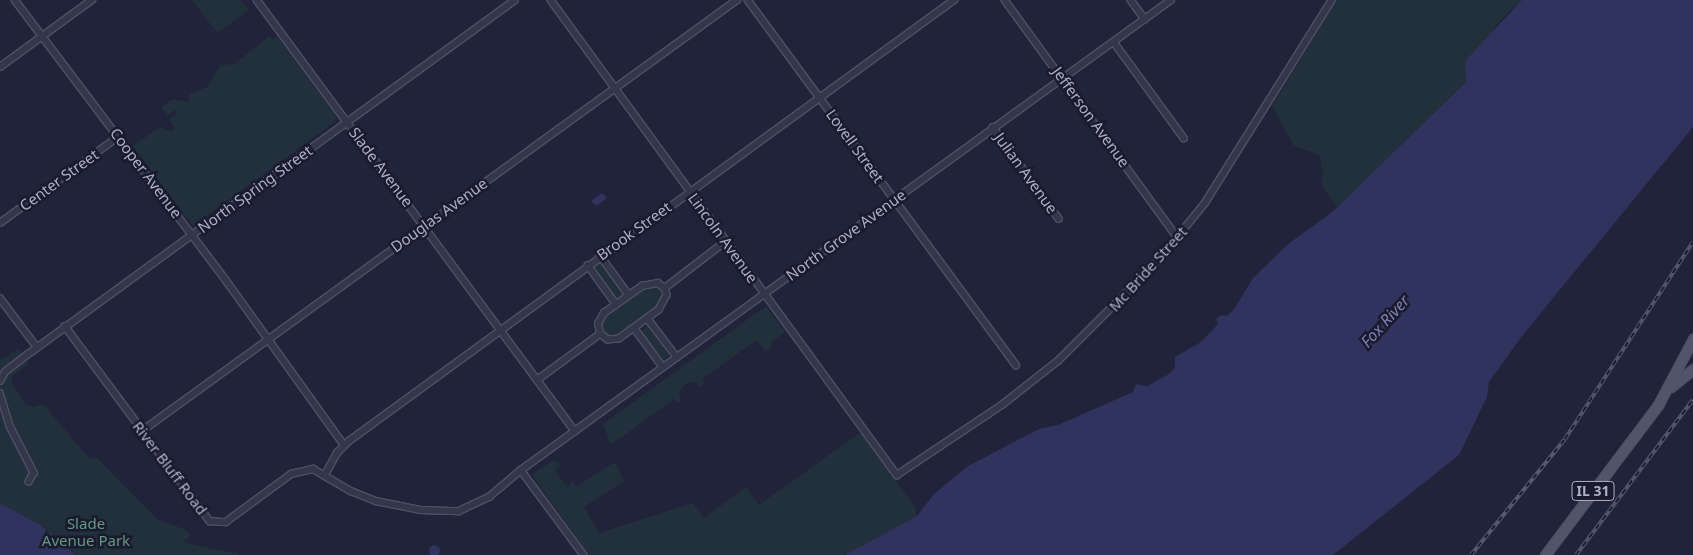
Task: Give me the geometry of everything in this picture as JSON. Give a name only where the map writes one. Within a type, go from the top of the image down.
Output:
[{"type":"main road","name":"IL 31","points":[[1545,555],[1669,388],[1693,338]]},
{"type":"main road","points":[[1669,388],[1693,369]]},
{"type":"street","name":"Cooper Avenue","points":[[15,0],[269,339],[344,445]]},
{"type":"street","points":[[0,67],[92,0]]},
{"type":"street","name":"Slade Avenue","points":[[257,0],[575,431]]},
{"type":"street","name":"North Spring Street","points":[[0,381],[6,372],[65,326],[515,0]]},
{"type":"street","name":"Lincoln Avenue","points":[[551,0],[897,474]]},
{"type":"street","name":"Douglas Avenue","points":[[142,431],[737,0]]},
{"type":"street","name":"Lovell Street","points":[[748,0],[1016,365]]},
{"type":"street","name":"Brook Street","points":[[326,473],[344,445],[600,255],[954,0]]},
{"type":"street","name":"Jefferson Avenue","points":[[1005,0],[1176,235]]},
{"type":"street","points":[[1131,0],[1145,19]]},
{"type":"street","name":"North Grove Avenue","points":[[520,470],[1171,0]]},
{"type":"street","name":"Mc Bride Street","points":[[897,474],[994,410],[1058,361],[1158,261],[1176,235],[1205,203],[1332,0]]},
{"type":"street","points":[[1114,42],[1184,138]]},
{"type":"street","name":"Julian Avenue","points":[[993,127],[1059,219]]},
{"type":"street","name":"Center Street","points":[[0,223],[118,137]]},
{"type":"street","points":[[665,288],[726,241]]},
{"type":"street","points":[[600,255],[629,294]]},
{"type":"street","points":[[588,265],[616,304]]},
{"type":"street","points":[[650,283],[658,283],[665,288],[667,299],[648,319],[635,329],[612,341],[600,334],[599,320],[629,294],[650,283]]},
{"type":"street","points":[[0,298],[37,347]]},
{"type":"street","points":[[648,319],[677,357]]},
{"type":"street","name":"River Bluff Road","points":[[65,326],[200,512],[213,522],[229,520],[296,472],[313,469],[326,473]]},
{"type":"street","points":[[635,329],[663,367]]},
{"type":"street","points":[[537,380],[600,334]]},
{"type":"street","points":[[0,393],[10,426],[34,473],[29,482]]},
{"type":"street","points":[[326,473],[351,491],[376,501],[421,510],[450,512],[477,504],[520,470],[584,555]]},
{"type":"green space","points":[[192,0],[241,0],[249,10],[217,33]]},
{"type":"green space","points":[[1337,0],[1522,0],[1497,24],[1466,82],[1337,207],[1321,185],[1323,173],[1319,155],[1294,146],[1272,106]]},
{"type":"green space","points":[[269,36],[273,39],[277,36],[335,114],[336,121],[193,226],[133,146],[160,127],[171,132],[175,128],[169,120],[177,114],[175,110],[167,115],[161,107],[172,99],[189,102],[189,94],[207,87],[220,65],[234,64]]},
{"type":"green space","points":[[602,262],[623,292],[621,297],[614,296],[594,268]]},
{"type":"green space","points":[[653,286],[661,291],[663,298],[650,314],[619,336],[609,337],[604,332],[601,324],[607,315],[641,290]]},
{"type":"green space","points":[[766,306],[785,332],[771,343],[772,347],[765,351],[757,340],[702,379],[705,383],[700,387],[697,383],[689,382],[681,388],[679,395],[682,400],[678,403],[674,399],[611,445],[603,424]]},
{"type":"green space","points":[[647,326],[669,355],[664,360],[641,332]]},
{"type":"green space","name":"Slade Avenue Park","points":[[19,349],[29,363],[12,376],[12,383],[26,404],[33,407],[43,404],[90,459],[96,457],[158,520],[184,529],[191,535],[183,542],[240,555],[76,555],[40,525],[0,503],[0,360]]},
{"type":"green space","points":[[861,432],[915,507],[917,516],[845,555],[589,555],[532,475],[553,460],[561,464],[555,470],[568,488],[572,481],[577,486],[615,462],[624,481],[584,507],[599,533],[693,503],[704,518],[746,487],[759,505]]},
{"type":"water","name":"Fox River","points":[[1522,0],[1693,0],[1693,127],[1522,336],[1489,382],[1487,397],[1459,455],[1333,555],[845,555],[917,516],[934,494],[968,466],[1039,429],[1058,425],[1133,392],[1136,384],[1147,386],[1169,374],[1175,368],[1175,357],[1201,342],[1218,324],[1216,319],[1221,315],[1227,316],[1235,308],[1253,278],[1288,244],[1331,213],[1466,82],[1465,61]]},
{"type":"water","points":[[602,193],[607,198],[596,206],[591,201]]},
{"type":"water","points":[[0,503],[40,525],[76,555],[0,555]]},
{"type":"water","points":[[434,544],[440,550],[434,556],[428,550]]},
{"type":"railway","points":[[1471,555],[1565,439],[1693,242]]},
{"type":"railway","points":[[1576,555],[1693,400]]}]
